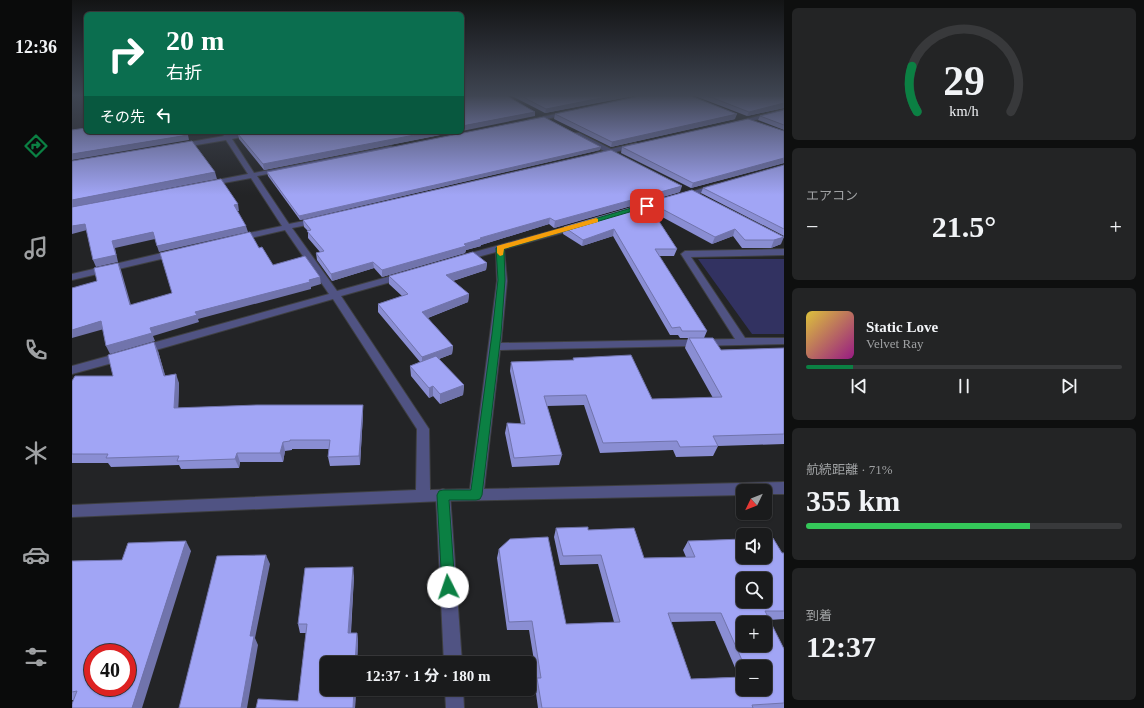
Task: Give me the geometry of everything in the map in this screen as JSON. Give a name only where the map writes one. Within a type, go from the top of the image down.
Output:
[{"type":"street","points":[[570,131],[624,158]]},
{"type":"street","points":[[173,147],[226,135],[237,134]]},
{"type":"street","points":[[226,135],[287,227],[336,295],[423,429],[423,496]]},
{"type":"street","points":[[587,156],[640,144]]},
{"type":"street","points":[[197,186],[398,146]]},
{"type":"street","points":[[676,198],[688,191],[727,183]]},
{"type":"street","points":[[688,191],[704,200]]},
{"type":"street","points":[[234,240],[326,218]]},
{"type":"street","points":[[455,260],[584,224]]},
{"type":"street","points":[[476,495],[502,280],[500,248]]},
{"type":"street","points":[[72,277],[180,252]]},
{"type":"street","points":[[743,343],[685,254],[784,252]]},
{"type":"street","points":[[72,370],[410,274]]},
{"type":"street","points":[[495,347],[784,342]]},
{"type":"street","points":[[72,511],[443,495],[784,488]]},
{"type":"street","points":[[443,495],[453,656]]},
{"type":"street","points":[[454,696],[455,708]]},
{"type":"shaded area","points":[[698,259],[784,259],[784,334],[752,334]]},
{"type":"building","points":[[84,129],[84,134],[188,135],[72,154],[72,130]]},
{"type":"building","points":[[483,129],[567,129],[601,147],[299,216],[267,172],[464,134]]},
{"type":"building","points":[[586,129],[670,129],[612,142]]},
{"type":"building","points":[[703,129],[778,129],[784,131],[784,158],[693,183],[622,147]]},
{"type":"building","points":[[238,134],[420,134],[263,164]]},
{"type":"building","points":[[192,141],[215,172],[72,200],[72,161]]},
{"type":"building","points":[[611,150],[682,186],[555,221],[550,218],[480,238],[481,239],[464,244],[466,246],[382,270],[373,262],[331,274],[316,253],[324,251],[307,231],[311,230],[303,220]]},
{"type":"building","points":[[784,165],[784,229],[703,188]]},
{"type":"building","points":[[221,179],[238,204],[234,205],[246,226],[157,246],[153,232],[112,241],[116,255],[93,260],[85,224],[72,226],[72,207]]},
{"type":"building","points":[[692,190],[784,237],[774,240],[745,240],[735,229],[715,237],[649,202]]},
{"type":"building","points":[[647,203],[677,249],[655,249],[707,331],[682,331],[680,327],[672,328],[614,229],[583,240],[564,227]]},
{"type":"building","points":[[250,232],[259,248],[262,247],[273,265],[305,256],[320,277],[309,280],[310,282],[195,312],[197,315],[150,328],[152,333],[106,346],[101,321],[72,330],[72,288],[97,281],[94,268],[118,263],[130,305],[172,293],[160,253]]},
{"type":"building","points":[[473,252],[487,263],[446,275],[469,294],[422,312],[453,346],[422,357],[378,304],[408,294],[389,276]]},
{"type":"building","points":[[689,338],[713,338],[721,350],[784,348],[784,434],[713,436],[718,446],[680,447],[677,441],[603,443],[586,395],[544,396],[562,455],[514,458],[507,423],[525,424],[511,362],[574,360],[573,358],[631,355],[652,399],[722,397]]},
{"type":"building","points":[[154,342],[164,376],[176,374],[174,408],[257,405],[363,405],[359,456],[328,457],[330,440],[290,440],[283,442],[280,453],[237,453],[235,459],[177,461],[179,456],[106,458],[108,454],[72,454],[72,381],[75,376],[113,376],[108,355]]},
{"type":"building","points":[[436,356],[464,385],[440,394],[433,386],[429,388],[410,366]]},
{"type":"building","points":[[588,527],[588,530],[634,528],[644,558],[695,557],[688,541],[736,539],[736,564],[772,564],[773,538],[782,553],[784,553],[784,611],[765,611],[768,616],[736,616],[736,647],[721,613],[668,613],[691,679],[736,677],[736,696],[772,696],[772,660],[742,660],[738,652],[772,652],[772,625],[784,649],[784,703],[752,705],[753,708],[542,708],[537,678],[541,678],[532,621],[509,622],[499,549],[510,539],[548,537],[566,624],[620,622],[601,555],[563,556],[556,528]]},
{"type":"building","points":[[186,541],[136,696],[136,644],[84,644],[84,696],[136,696],[132,708],[72,708],[77,691],[72,692],[72,561],[122,560],[128,543]]},
{"type":"building","points":[[266,555],[250,636],[254,636],[241,708],[179,708],[217,556]]},
{"type":"building","points":[[353,567],[348,633],[357,633],[355,656],[320,656],[320,696],[354,696],[353,708],[256,708],[258,699],[298,701],[307,624],[298,624],[305,568]]},
{"type":"slow traffic","points":[[500,253],[500,248],[596,220]]},
{"type":"route","points":[[448,587],[443,495],[476,495],[497,334],[502,280],[500,248],[647,206]]}]
